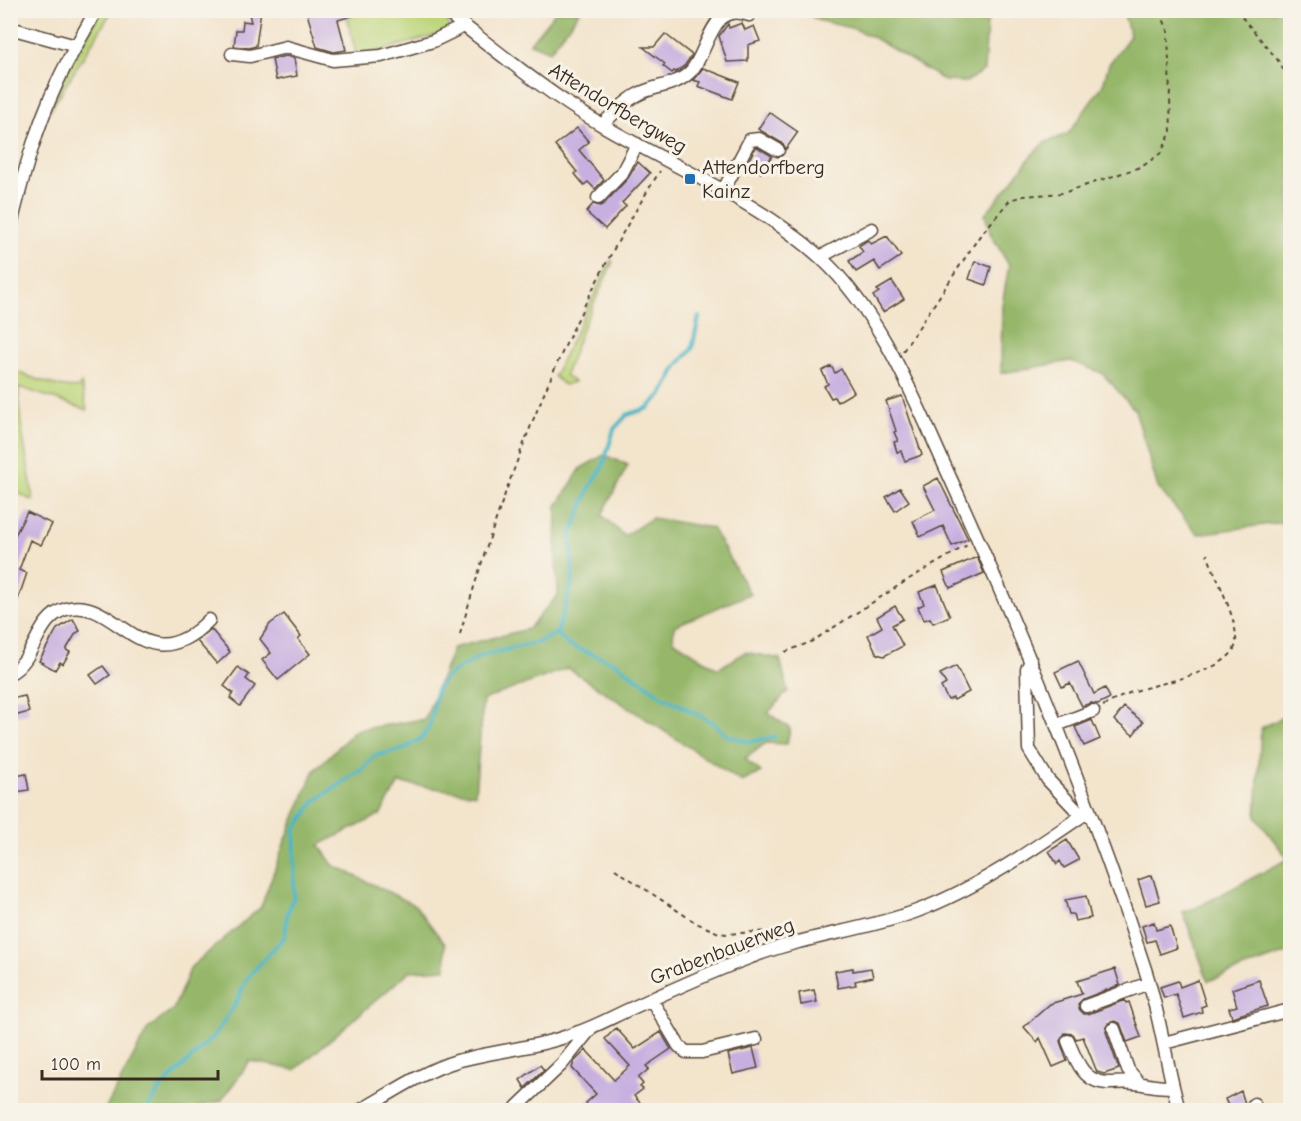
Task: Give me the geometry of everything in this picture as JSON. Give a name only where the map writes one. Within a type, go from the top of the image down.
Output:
[{"type":"street","points":[[10,228],[36,135],[56,84],[96,10]]},
{"type":"street","name":"Attendorfbergweg","points":[[444,10],[540,85],[602,125],[774,220],[820,257],[855,297],[896,362],[978,539],[1057,725],[1086,814],[1149,982],[1179,1110]]},
{"type":"street","points":[[602,125],[638,94],[676,82],[689,73],[704,50],[716,22],[734,12],[749,15]]},
{"type":"street","points":[[232,54],[250,56],[286,47],[333,60],[381,56],[433,41],[464,26]]},
{"type":"street","points":[[10,28],[76,46]]},
{"type":"street","points":[[723,192],[750,140],[759,139],[778,150]]},
{"type":"street","points":[[598,198],[622,173],[637,144]]},
{"type":"street","points":[[820,257],[872,229]]},
{"type":"street","points":[[10,673],[24,660],[46,622],[65,609],[90,610],[138,639],[153,644],[179,642],[197,632],[209,620]]},
{"type":"street","points":[[1031,661],[1027,669],[1029,749],[1048,780],[1086,814]]},
{"type":"street","points":[[1057,725],[1093,711]]},
{"type":"street","name":"Grabenbauerweg","points":[[361,1110],[422,1075],[443,1066],[476,1056],[556,1040],[753,956],[790,944],[896,918],[943,900],[982,880],[1086,814]]},
{"type":"street","points":[[1086,1006],[1149,982]]},
{"type":"street","points":[[651,999],[679,1046],[686,1052],[702,1052],[756,1039]]},
{"type":"street","points":[[1164,1043],[1290,1010]]},
{"type":"street","points":[[517,1107],[562,1064],[593,1026]]},
{"type":"street","points":[[1114,1029],[1128,1070],[1139,1083]]},
{"type":"street","points":[[1068,1041],[1080,1068],[1090,1079],[1104,1083],[1173,1086]]},
{"type":"path","points":[[896,362],[980,237],[1010,200],[1023,196],[1062,193],[1143,166],[1161,153],[1171,132],[1168,30],[1159,10]]},
{"type":"path","points":[[1236,10],[1277,59],[1290,81]]},
{"type":"path","points":[[460,634],[483,552],[544,390],[630,217],[667,161]]},
{"type":"path","points":[[785,652],[811,642],[909,579],[978,539]]},
{"type":"path","points":[[1093,711],[1132,692],[1215,666],[1232,654],[1236,633],[1207,554]]},
{"type":"path","points":[[615,869],[696,923],[727,934],[777,932],[783,935],[790,944]]},
{"type":"green space","points":[[101,11],[112,11],[49,112],[60,86]]},
{"type":"green space","points":[[351,11],[434,11],[448,21],[448,32],[357,57],[347,18],[352,16]]},
{"type":"green space","points":[[556,11],[580,11],[550,51],[530,43]]},
{"type":"green space","points":[[804,11],[984,11],[987,22],[984,70],[966,82],[945,81],[876,39],[855,29],[817,20]]},
{"type":"green space","points":[[1123,11],[1290,11],[1290,528],[1285,522],[1198,534],[1158,488],[1135,410],[1102,373],[1071,361],[1001,373],[1002,305],[1009,265],[990,233],[985,214],[1044,143],[1068,134],[1103,85],[1109,64],[1130,36]]},
{"type":"green space","points":[[611,260],[613,262],[582,329],[565,375],[574,382],[564,385],[554,376]]},
{"type":"green space","points":[[10,370],[64,387],[79,387],[81,383],[87,410],[19,387],[20,415],[33,501],[11,489]]},
{"type":"green space","points":[[604,455],[628,465],[602,515],[624,536],[652,518],[712,528],[750,594],[674,626],[673,640],[718,669],[745,652],[780,659],[788,691],[768,713],[790,728],[787,744],[766,743],[745,759],[761,772],[742,782],[568,668],[483,700],[475,794],[399,783],[380,815],[319,845],[333,865],[415,905],[445,944],[446,969],[410,971],[295,1070],[250,1061],[221,1101],[200,1106],[197,1110],[105,1110],[148,1029],[173,1010],[191,967],[261,907],[314,771],[356,730],[425,719],[453,648],[528,629],[558,595],[557,506],[581,468]]},
{"type":"green space","points":[[1290,714],[1290,952],[1208,981],[1183,912],[1196,908],[1288,859],[1256,817],[1261,728]]},
{"type":"building","points":[[248,10],[261,10],[256,46],[249,48],[234,46],[236,30],[242,30],[243,21],[251,22]]},
{"type":"building","points":[[306,10],[362,10],[362,13],[338,20],[346,50],[334,52],[317,47]]},
{"type":"building","points":[[742,23],[745,30],[754,26],[760,41],[748,45],[748,61],[727,62],[719,36],[728,24],[729,28]]},
{"type":"building","points":[[665,34],[692,55],[685,65],[672,73],[663,66],[665,64],[643,47],[654,47]]},
{"type":"building","points":[[286,56],[294,58],[297,76],[276,80],[272,59]]},
{"type":"building","points":[[703,68],[739,82],[732,99],[698,86],[700,82],[693,80]]},
{"type":"building","points":[[769,112],[798,132],[786,149],[782,143],[758,129]]},
{"type":"building","points":[[577,128],[589,142],[579,150],[604,180],[595,189],[588,182],[584,185],[575,174],[577,172],[555,145]]},
{"type":"building","points":[[757,147],[772,156],[761,173],[747,164]]},
{"type":"building","points":[[638,162],[650,173],[622,203],[626,206],[605,229],[586,212],[593,204],[600,206],[604,204],[628,178]]},
{"type":"building","points":[[887,236],[901,256],[880,270],[874,261],[856,272],[849,261],[863,252],[859,246],[868,240],[871,244]]},
{"type":"building","points":[[975,261],[991,267],[986,285],[969,279]]},
{"type":"building","points":[[892,281],[904,299],[883,312],[873,296],[879,292],[877,290]]},
{"type":"building","points":[[831,366],[835,373],[841,369],[854,392],[837,402],[834,397],[831,398],[824,386],[828,384],[822,371]]},
{"type":"building","points":[[902,396],[922,455],[905,461],[901,451],[897,452],[894,442],[898,441],[894,432],[896,431],[886,401]]},
{"type":"building","points":[[938,478],[968,539],[952,546],[943,526],[920,537],[913,521],[935,510],[923,486]]},
{"type":"building","points":[[900,488],[909,501],[895,511],[886,497]]},
{"type":"building","points":[[27,512],[52,524],[41,545],[30,540],[19,570],[27,573],[12,617],[10,617],[10,545]]},
{"type":"building","points":[[977,557],[984,573],[950,588],[943,572]]},
{"type":"building","points":[[937,585],[950,616],[933,623],[930,618],[924,620],[918,607],[924,604],[919,592]]},
{"type":"building","points":[[895,606],[903,619],[892,625],[903,646],[884,656],[877,654],[868,635],[882,627],[877,617]]},
{"type":"building","points":[[284,614],[301,636],[298,639],[310,654],[278,680],[262,660],[271,653],[260,639],[270,624]]},
{"type":"building","points":[[73,619],[80,631],[76,633],[66,650],[70,652],[63,664],[60,662],[55,670],[39,661],[57,629]]},
{"type":"building","points":[[211,629],[230,652],[217,664],[197,641]]},
{"type":"building","points":[[1078,661],[1094,694],[1105,688],[1110,698],[1098,704],[1091,703],[1082,706],[1070,683],[1062,687],[1055,672]]},
{"type":"building","points":[[103,666],[110,675],[97,684],[90,675]]},
{"type":"building","points":[[956,666],[969,692],[954,700],[953,698],[948,700],[941,687],[946,684],[940,674]]},
{"type":"building","points":[[238,667],[249,675],[246,679],[255,686],[240,706],[230,698],[233,693],[224,686]]},
{"type":"building","points":[[25,696],[29,712],[14,716],[13,711],[10,712],[10,699]]},
{"type":"building","points":[[1124,707],[1143,722],[1133,735],[1114,720]]},
{"type":"building","points":[[1092,720],[1100,739],[1084,746],[1075,727]]},
{"type":"building","points":[[26,774],[29,790],[10,793],[10,777]]},
{"type":"building","points":[[1067,840],[1079,860],[1064,868],[1060,861],[1057,864],[1049,851]]},
{"type":"building","points":[[1152,875],[1160,901],[1146,905],[1138,880]]},
{"type":"building","points":[[1086,896],[1091,918],[1075,921],[1073,914],[1069,914],[1065,900]]},
{"type":"building","points":[[1154,922],[1156,930],[1170,926],[1177,948],[1160,954],[1155,940],[1147,942],[1142,926]]},
{"type":"building","points":[[853,968],[853,971],[871,968],[873,977],[855,981],[856,985],[838,988],[835,971]]},
{"type":"building","points":[[1115,969],[1120,985],[1083,999],[1078,1004],[1079,1009],[1084,1014],[1088,1014],[1125,1000],[1126,1003],[1129,1002],[1141,1037],[1127,1042],[1120,1023],[1115,1021],[1108,1023],[1106,1032],[1119,1069],[1104,1074],[1097,1072],[1083,1037],[1076,1039],[1073,1034],[1065,1033],[1060,1041],[1067,1061],[1053,1067],[1040,1038],[1037,1042],[1024,1027],[1050,1004],[1082,994],[1077,981]]},
{"type":"building","points":[[1198,980],[1206,1005],[1201,1007],[1202,1012],[1184,1018],[1176,994],[1164,998],[1160,987],[1178,981],[1180,987]]},
{"type":"building","points":[[1259,980],[1268,1006],[1232,1017],[1229,1008],[1237,1006],[1232,989]]},
{"type":"building","points":[[814,990],[817,1002],[801,1005],[799,993]]},
{"type":"building","points":[[616,1028],[635,1049],[661,1032],[671,1049],[646,1066],[649,1069],[638,1078],[643,1084],[640,1087],[643,1089],[634,1096],[643,1106],[638,1110],[590,1110],[586,1103],[596,1094],[572,1068],[574,1062],[586,1050],[614,1080],[630,1066],[605,1039]]},
{"type":"building","points":[[753,1048],[758,1068],[733,1074],[728,1054]]},
{"type":"building","points":[[540,1065],[544,1070],[525,1088],[520,1080]]},
{"type":"building","points":[[1241,1091],[1247,1110],[1230,1110],[1225,1099]]},
{"type":"waterway","points":[[147,1110],[160,1089],[214,1036],[236,1003],[248,977],[285,936],[287,915],[294,896],[295,830],[315,801],[363,769],[374,756],[404,749],[422,738],[430,725],[437,688],[450,674],[481,656],[539,642],[557,633],[573,579],[571,536],[590,487],[602,469],[614,429],[627,415],[648,408],[662,394],[677,366],[692,349],[699,317]]},
{"type":"waterway","points":[[557,633],[568,645],[616,663],[662,696],[712,722],[728,736],[749,742],[775,737]]},
{"type":"place","name":"Attendorfberg Kainz","points":[[690,179]]}]
